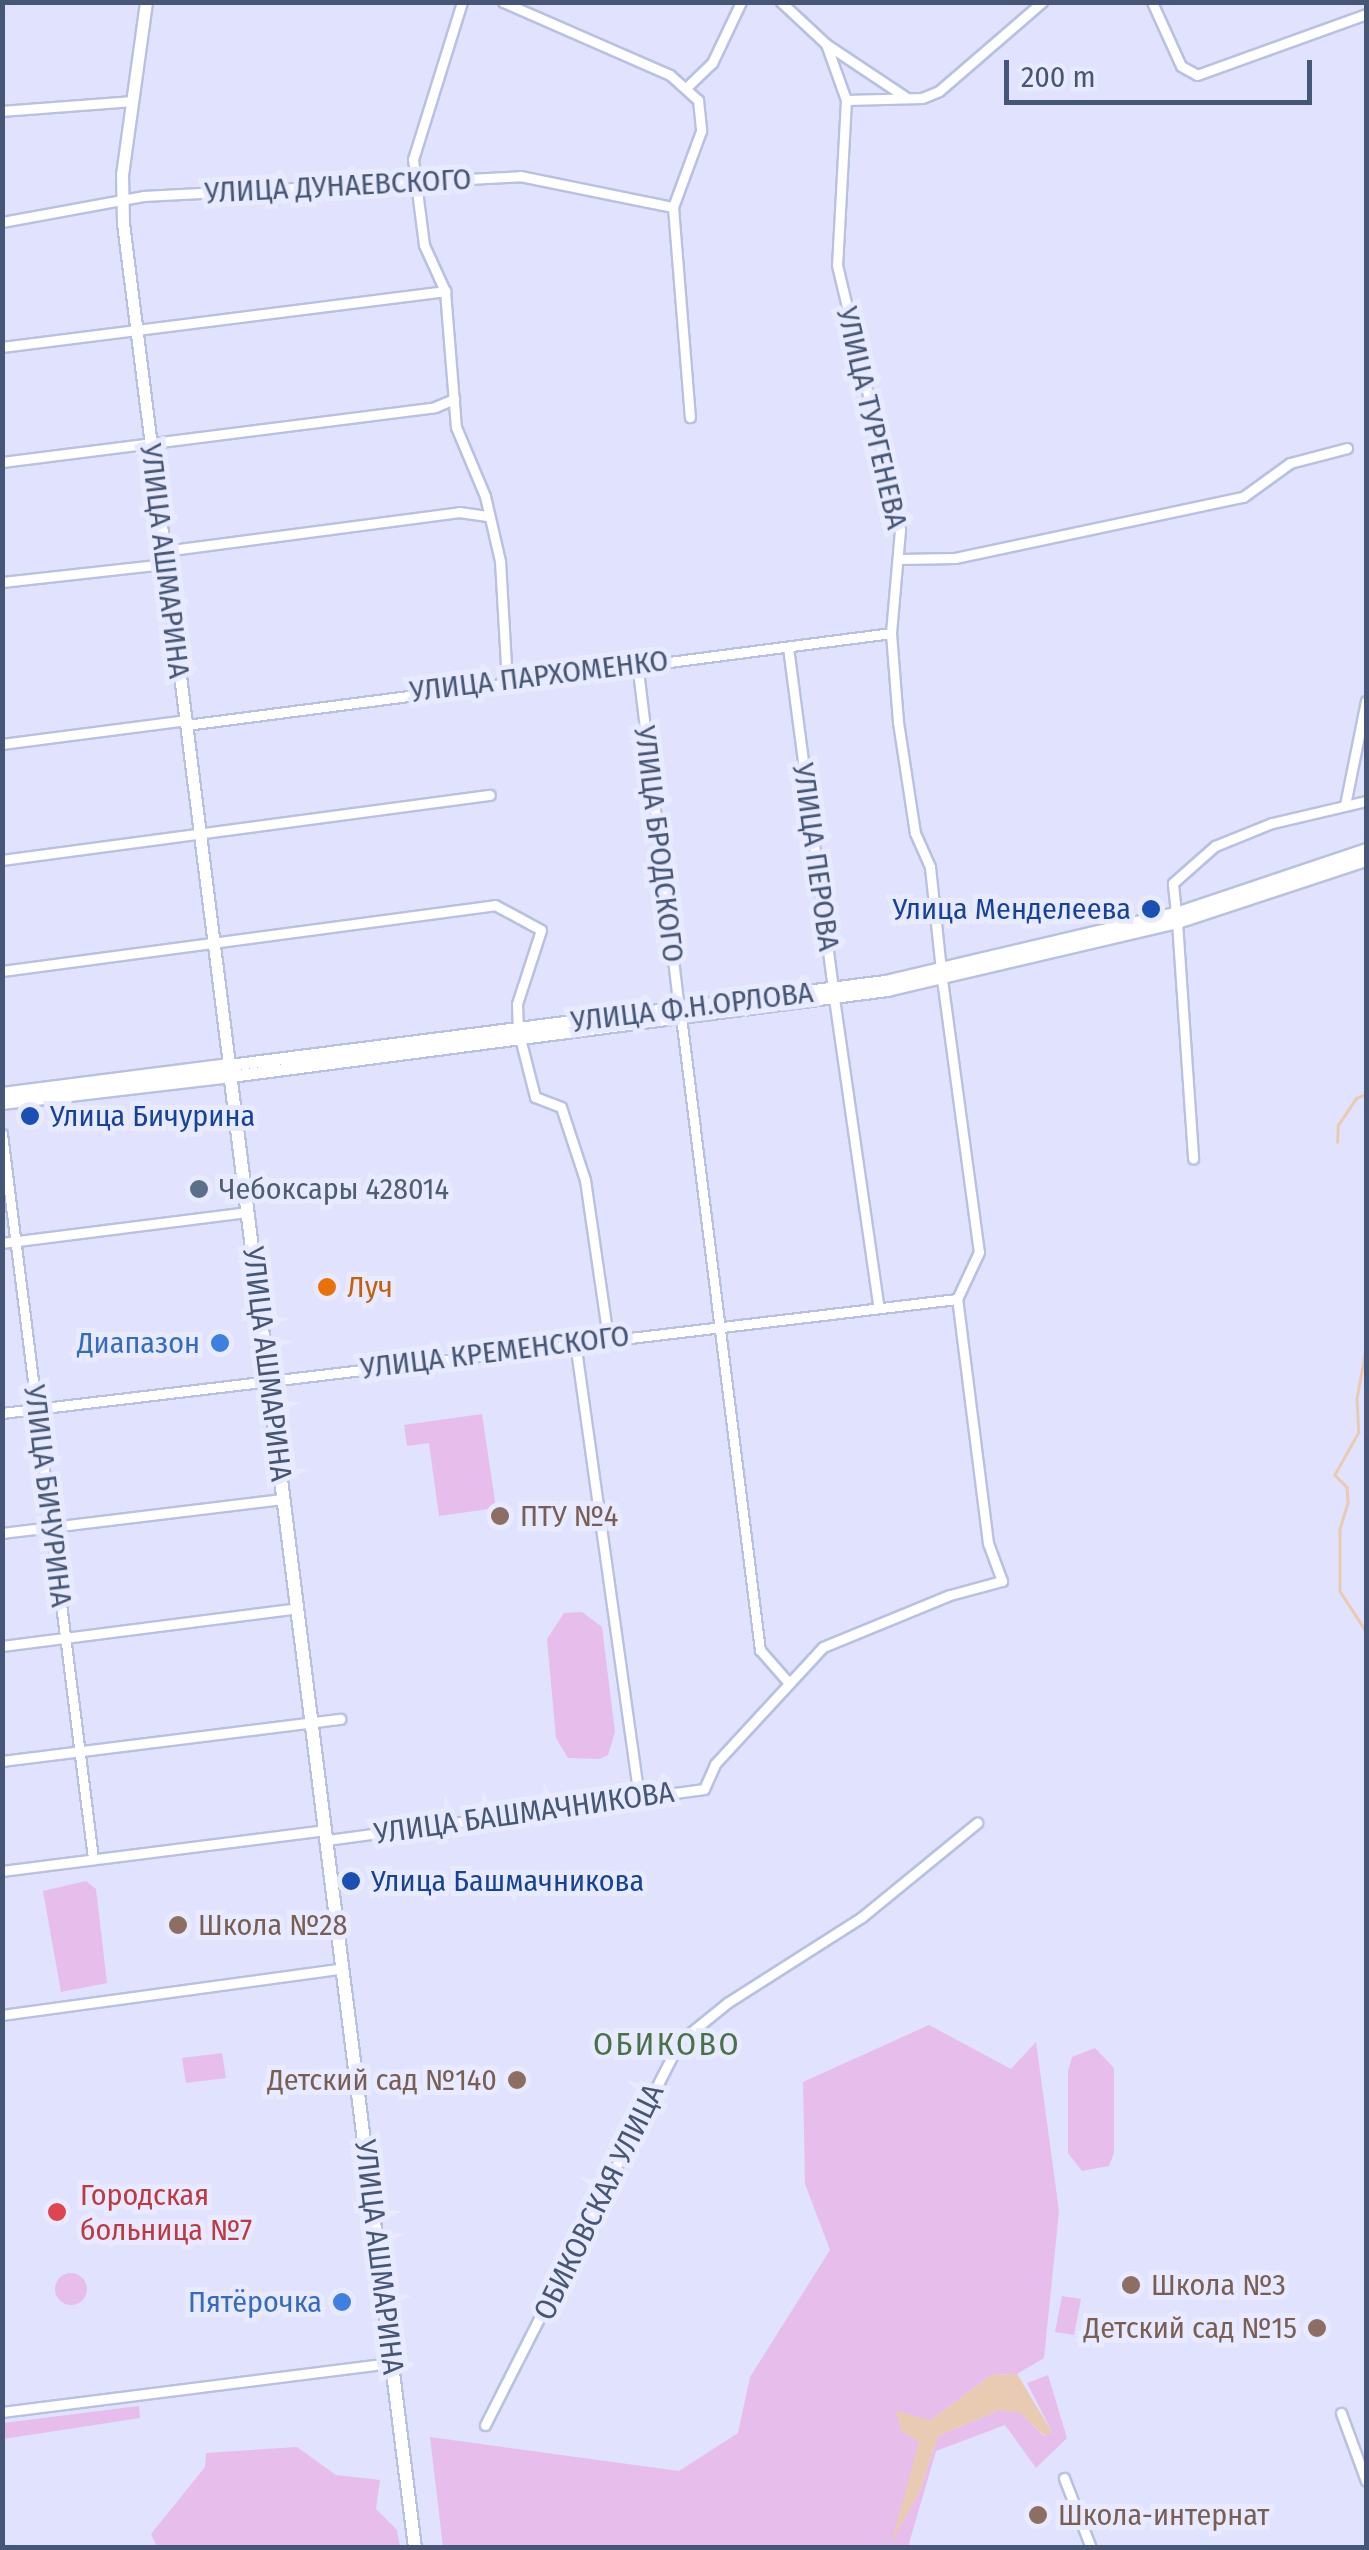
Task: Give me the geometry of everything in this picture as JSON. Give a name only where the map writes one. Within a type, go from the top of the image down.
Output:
[{"type":"main road","name":"УЛИЦА Ф.Н.ОРЛОВА","points":[[2,1094],[230,1071]]},
{"type":"main road","name":"УЛИЦА Ф.Н.ОРЛОВА","points":[[2,1104],[230,1071]]},
{"type":"main road","name":"УЛИЦА АШМАРИНА","points":[[230,1071],[415,2548]]},
{"type":"street","name":"УЛИЦА АШМАРИНА","points":[[146,2],[121,199],[230,1071]]},
{"type":"street","points":[[462,2],[413,159],[424,245],[445,291],[454,399],[467,466],[489,516],[500,561],[507,682]]},
{"type":"street","points":[[504,2],[689,85],[703,118],[673,207],[690,417]]},
{"type":"street","points":[[689,85],[712,63],[741,2]]},
{"type":"street","points":[[781,2],[826,44],[910,100]]},
{"type":"street","points":[[846,100],[910,100],[954,82],[1042,2]]},
{"type":"street","points":[[1152,2],[1181,66],[1196,75],[1366,14]]},
{"type":"street","name":"УЛИЦА ТУРГЕНЕВА","points":[[826,44],[846,100],[837,266],[894,496],[900,559],[891,633],[914,834],[930,868],[979,1252],[974,1272],[956,1299]]},
{"type":"street","points":[[2,111],[132,102]]},
{"type":"street","name":"УЛИЦА ДУНАЕВСКОГО","points":[[2,222],[121,199],[415,180],[540,178],[673,207]]},
{"type":"street","points":[[2,346],[445,291]]},
{"type":"street","points":[[2,462],[435,407],[454,399]]},
{"type":"street","points":[[900,559],[955,558],[1243,497],[1290,463],[1347,448]]},
{"type":"street","points":[[2,582],[459,512],[489,516]]},
{"type":"street","name":"УЛИЦА ПАРХОМЕНКО","points":[[2,744],[891,633]]},
{"type":"street","name":"УЛИЦА ПЕРОВА","points":[[788,648],[878,1305]]},
{"type":"street","name":"УЛИЦА БРОДСКОГО","points":[[637,662],[760,1650],[789,1682]]},
{"type":"street","points":[[1345,805],[1366,701]]},
{"type":"street","points":[[2,860],[490,795]]},
{"type":"street","points":[[1192,1158],[1173,883],[1214,846],[1366,802]]},
{"type":"street","name":"УЛИЦА Ф.Н.ОРЛОВА","points":[[1176,917],[1366,849]]},
{"type":"street","name":"УЛИЦА Ф.Н.ОРЛОВА","points":[[230,1071],[834,994],[941,974],[1176,917],[1366,860]]},
{"type":"street","points":[[2,972],[495,904],[541,930],[517,1004],[520,1033],[535,1097],[560,1107],[585,1180],[608,1338]]},
{"type":"street","name":"УЛИЦА БИЧУРИНА","points":[[2,1134],[93,1858]]},
{"type":"street","points":[[2,1243],[248,1212]]},
{"type":"street","name":"УЛИЦА КРЕМЕНСКОГО","points":[[2,1412],[720,1323],[956,1299]]},
{"type":"street","name":"УЛИЦА БАШМАЧНИКОВА","points":[[2,1871],[704,1789],[714,1764],[823,1647],[950,1595],[1002,1581],[988,1543],[956,1299]]},
{"type":"street","points":[[575,1342],[639,1798]]},
{"type":"street","points":[[2,1533],[284,1499]]},
{"type":"street","points":[[2,1646],[298,1608]]},
{"type":"street","points":[[2,1761],[340,1719]]},
{"type":"street","name":"ОБИКОВСКАЯ УЛИЦА","points":[[485,2424],[679,2042],[862,1917],[978,1823]]},
{"type":"street","points":[[2,2016],[342,1968]]},
{"type":"street","points":[[2,2412],[392,2363]]},
{"type":"street","points":[[1341,2413],[1366,2481]]},
{"type":"street","points":[[1064,2478],[1091,2548]]},
{"type":"shaded area","points":[[482,1414],[496,1508],[439,1516],[429,1443],[407,1446],[404,1425]]},
{"type":"shaded area","points":[[582,1612],[602,1627],[615,1732],[608,1755],[599,1759],[568,1758],[556,1738],[547,1639],[564,1613]]},
{"type":"shaded area","points":[[86,1881],[96,1889],[107,1983],[61,1992],[43,1891]]},
{"type":"shaded area","points":[[929,2025],[1011,2069],[1036,2042],[1059,2211],[1044,2358],[1017,2374],[991,2375],[931,2420],[893,2538],[920,2491],[938,2436],[999,2410],[1019,2411],[1044,2436],[1052,2432],[1027,2383],[1048,2375],[1067,2438],[1036,2468],[1005,2425],[936,2451],[908,2547],[443,2547],[430,2437],[679,2471],[738,2433],[750,2377],[830,2250],[805,2184],[803,2082]]},
{"type":"shaded area","points":[[1095,2048],[1114,2068],[1114,2153],[1109,2166],[1082,2171],[1068,2153],[1068,2071],[1072,2057]]},
{"type":"shaded area","points":[[222,2053],[226,2078],[186,2083],[182,2058]]},
{"type":"shaded area","points":[[71,2273],[82,2278],[87,2289],[82,2300],[71,2305],[60,2300],[55,2289],[60,2278]]},
{"type":"shaded area","points":[[1062,2296],[1081,2299],[1074,2335],[1055,2332]]},
{"type":"shaded area","points":[[1017,2374],[1052,2432],[1045,2436],[1019,2412],[999,2410],[938,2436],[920,2491],[891,2543],[919,2442],[901,2430],[896,2411],[931,2420],[991,2375]]},
{"type":"shaded area","points":[[139,2406],[140,2418],[3,2439],[3,2423]]},
{"type":"shaded area","points":[[297,2447],[336,2475],[380,2480],[376,2509],[397,2530],[400,2547],[157,2547],[151,2534],[205,2467],[206,2453]]},
{"type":"waterway","points":[[1337,1142],[1338,1125],[1356,1098],[1366,1094]]},
{"type":"waterway","points":[[1366,1349],[1357,1399],[1359,1432],[1335,1475],[1347,1487],[1348,1503],[1340,1530],[1340,1591],[1366,1631]]},
{"type":"place","name":"Улица Менделеева","points":[[1151,909]]},
{"type":"place","name":"Улица Бичурина","points":[[30,1116]]},
{"type":"place","name":"Чебоксары 428014","points":[[199,1189]]},
{"type":"place","name":"Луч","points":[[327,1287]]},
{"type":"place","name":"Диапазон","points":[[220,1343]]},
{"type":"place","name":"ПТУ №4","points":[[500,1516]]},
{"type":"place","name":"Улица Башмачникова","points":[[351,1881]]},
{"type":"place","name":"Школа №28","points":[[178,1925]]},
{"type":"place","name":"Детский сад №140","points":[[517,2080]]},
{"type":"place","name":"Городская больница №7","points":[[57,2212]]},
{"type":"place","name":"Школа №3","points":[[1131,2285]]},
{"type":"place","name":"Пятёрочка","points":[[342,2302]]},
{"type":"place","name":"Детский сад №15","points":[[1317,2328]]},
{"type":"place","name":"Школа-интернат","points":[[1038,2515]]},
{"type":"district","name":"ОБИКОВО","points":[[667,2044]]}]
